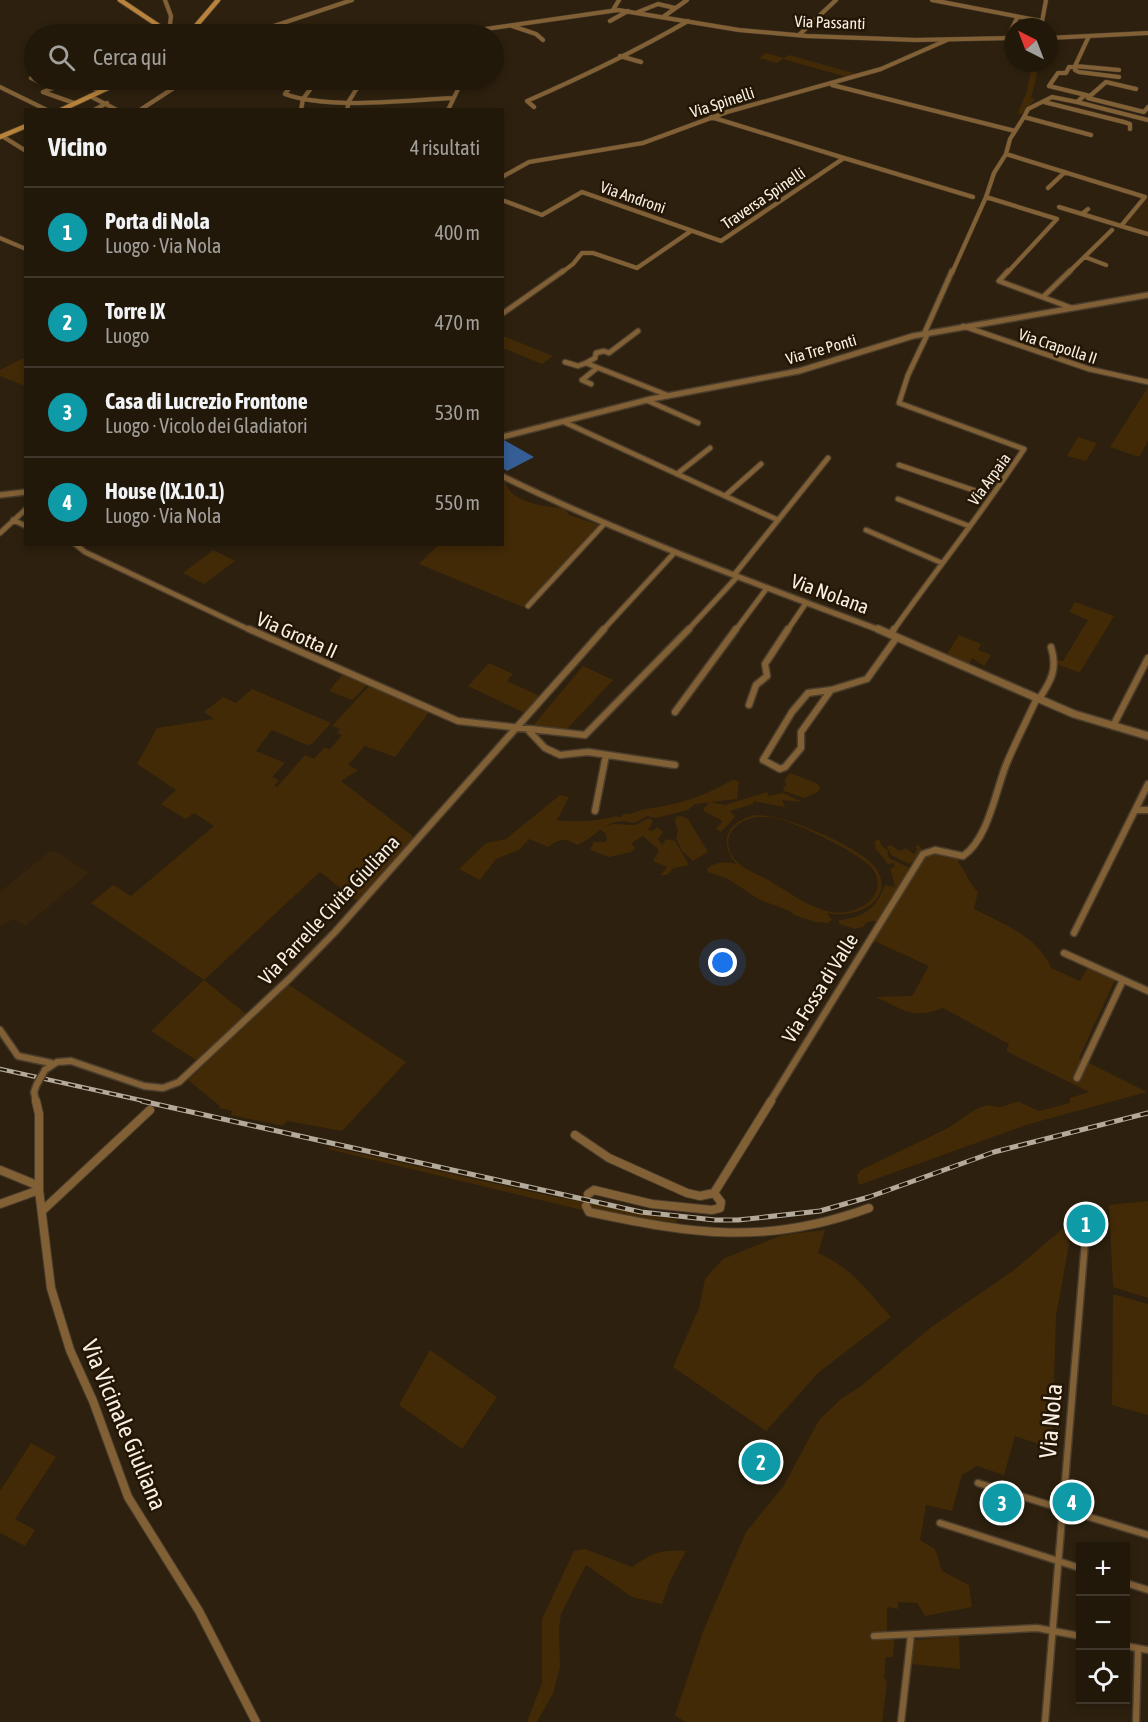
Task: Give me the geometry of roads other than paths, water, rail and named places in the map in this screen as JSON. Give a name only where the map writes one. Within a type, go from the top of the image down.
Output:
[{"type":"main road","points":[[120,0],[156,24]]},
{"type":"main road","points":[[198,24],[218,0]]},
{"type":"main road","points":[[65,108],[98,90]]},
{"type":"main road","points":[[1,137],[24,127]]},
{"type":"street","points":[[165,0],[171,16],[171,24]]},
{"type":"street","points":[[283,24],[352,0]]},
{"type":"street","points":[[613,10],[619,0]]},
{"type":"street","points":[[663,17],[687,0]]},
{"type":"street","points":[[799,35],[836,0]]},
{"type":"street","points":[[932,0],[1025,18]]},
{"type":"street","points":[[1042,18],[1046,0]]},
{"type":"street","points":[[638,12],[657,4],[675,8]]},
{"type":"street","name":"Via Passanti","points":[[504,27],[613,10],[638,12],[739,30],[799,35],[947,40],[1004,39]]},
{"type":"street","points":[[610,21],[628,11]]},
{"type":"street","points":[[534,107],[527,101],[604,67],[620,56],[645,46],[688,21]]},
{"type":"street","points":[[512,26],[536,34],[543,40]]},
{"type":"street","points":[[1058,38],[1148,33]]},
{"type":"street","points":[[1074,67],[1089,36]]},
{"type":"street","name":"Via Spinelli","points":[[504,176],[529,162],[643,143],[711,117],[881,69],[947,40]]},
{"type":"street","points":[[620,56],[641,62]]},
{"type":"street","points":[[1074,67],[1079,72],[1119,77]]},
{"type":"street","points":[[1090,96],[1049,86],[1058,73],[1066,73],[1074,67],[1119,70]]},
{"type":"street","points":[[1090,96],[1106,82],[1136,89]]},
{"type":"street","points":[[831,84],[1015,131]]},
{"type":"street","points":[[0,87],[44,108]]},
{"type":"street","points":[[48,90],[43,92],[74,103]]},
{"type":"street","points":[[143,108],[171,90]]},
{"type":"street","points":[[288,90],[285,94],[290,97],[303,99],[349,101],[453,98]]},
{"type":"street","points":[[301,108],[303,99],[310,90]]},
{"type":"street","points":[[347,108],[356,90]]},
{"type":"street","points":[[449,108],[458,90]]},
{"type":"street","points":[[1077,102],[1084,95]]},
{"type":"street","points":[[90,96],[114,108]]},
{"type":"street","points":[[1090,96],[1088,99],[1146,113],[1148,107]]},
{"type":"street","points":[[926,333],[986,197],[994,172],[1006,154],[1004,152],[1028,109],[1054,97],[1148,120]]},
{"type":"street","points":[[1044,102],[1124,122],[1130,124],[1130,129]]},
{"type":"street","points":[[98,108],[107,103]]},
{"type":"street","name":"Traversa Spinelli","points":[[711,117],[973,197]]},
{"type":"street","points":[[1024,117],[1091,135]]},
{"type":"street","points":[[1,137],[24,150]]},
{"type":"street","points":[[1006,154],[1143,196],[1121,226]]},
{"type":"street","name":"Traversa Spinelli","points":[[692,231],[722,240],[844,158]]},
{"type":"street","points":[[1048,188],[1065,172]]},
{"type":"street","name":"Via Androni","points":[[504,202],[542,214],[582,192],[692,231]]},
{"type":"street","points":[[986,197],[1058,219],[1000,280],[1072,308]]},
{"type":"street","points":[[1059,207],[1148,234]]},
{"type":"street","points":[[1082,214],[1088,209]]},
{"type":"street","points":[[1042,297],[1112,230]]},
{"type":"street","points":[[504,313],[573,264],[582,254],[593,253],[637,268],[692,231]]},
{"type":"street","points":[[0,238],[24,248]]},
{"type":"street","points":[[1084,257],[1106,265]]},
{"type":"street","name":"Via Tre Ponti","points":[[504,437],[668,395],[799,371],[926,333],[1148,295]]},
{"type":"street","name":"Via Crapolla II","points":[[962,326],[1099,372],[1148,382]]},
{"type":"street","points":[[565,362],[578,366],[586,363],[595,358],[596,353],[604,351],[609,353],[638,331]]},
{"type":"street","name":"Via Arpaia","points":[[831,690],[801,732],[801,748],[785,767],[780,769],[765,763],[763,760],[778,734],[808,693],[831,690],[867,679],[942,563],[993,497],[1024,449],[906,407],[898,401],[926,333]]},
{"type":"street","points":[[586,363],[668,395]]},
{"type":"street","points":[[591,384],[582,380],[597,368]]},
{"type":"street","points":[[646,400],[698,423]]},
{"type":"street","points":[[564,422],[778,520]]},
{"type":"street","points":[[677,474],[710,447]]},
{"type":"street","points":[[736,576],[828,458]]},
{"type":"street","points":[[725,496],[761,464]]},
{"type":"street","points":[[899,465],[976,491]]},
{"type":"street","name":"Via Nolana","points":[[504,477],[563,506],[766,588],[894,635],[1074,714],[1148,736]]},
{"type":"street","points":[[0,495],[24,492]]},
{"type":"street","points":[[985,494],[993,497]]},
{"type":"street","points":[[898,499],[969,526]]},
{"type":"street","points":[[0,533],[24,511]]},
{"type":"street","points":[[13,520],[24,525]]},
{"type":"street","points":[[528,606],[605,523]]},
{"type":"street","points":[[866,530],[942,563]]},
{"type":"street","name":"Via Grotta II","points":[[78,546],[262,637],[448,717],[469,723],[585,735],[649,672],[736,576]]},
{"type":"street","name":"Via Parrelle Civita Giuliana","points":[[0,1030],[18,1056],[51,1064],[64,1059],[76,1060],[113,1077],[160,1089],[179,1082],[313,956],[675,552]]},
{"type":"street","points":[[675,712],[766,588]]},
{"type":"street","points":[[749,705],[756,685],[766,676],[765,664],[806,603]]},
{"type":"street","points":[[1038,699],[1056,672],[1055,657],[1051,647]]},
{"type":"street","points":[[1113,726],[1148,658]]},
{"type":"street","name":"Via Fossa di Valle","points":[[714,1193],[923,854],[935,850],[963,856],[981,835],[1006,766],[1038,699]]},
{"type":"street","points":[[528,729],[545,748],[560,755],[588,752],[675,765]]},
{"type":"street","points":[[595,811],[606,755]]},
{"type":"street","points":[[1074,933],[1148,784]]},
{"type":"street","points":[[1136,810],[1148,810]]},
{"type":"street","points":[[1064,953],[1148,991]]},
{"type":"street","points":[[1077,1078],[1123,980]]},
{"type":"street","points":[[39,1188],[40,1122],[34,1092],[45,1070],[51,1064]]},
{"type":"street","points":[[42,1211],[150,1110]]},
{"type":"street","points":[[575,1135],[609,1158],[687,1193],[700,1197],[714,1193],[721,1202],[720,1208],[712,1210],[659,1205],[616,1197],[594,1190],[588,1194]]},
{"type":"street","points":[[0,1170],[39,1188]]},
{"type":"street","points":[[0,1204],[39,1188]]},
{"type":"street","name":"Via Vicinale Giuliana","points":[[39,1188],[51,1288],[56,1306],[77,1369],[93,1401],[121,1480],[148,1532],[199,1611],[256,1722]]},
{"type":"street","points":[[586,1206],[589,1212],[691,1232],[746,1233],[815,1227],[868,1208]]},
{"type":"street","name":"Via Nola","points":[[1045,1722],[1086,1230]]},
{"type":"street","points":[[978,1483],[1148,1535]]},
{"type":"street","points":[[940,1523],[1076,1567]]},
{"type":"street","points":[[1130,1584],[1148,1590]]},
{"type":"street","points":[[874,1636],[1036,1628],[1076,1635]]},
{"type":"street","points":[[901,1722],[911,1635]]},
{"type":"street","points":[[1130,1647],[1148,1650]]},
{"type":"street","points":[[1136,1722],[1138,1649]]},
{"type":"water","points":[[504,440],[534,457],[507,471],[504,469]]},
{"type":"tunnel","points":[[976,491],[985,494]]},
{"type":"railway","points":[[0,1069],[149,1102]]},
{"type":"railway","points":[[142,1101],[641,1212],[715,1220],[738,1220],[820,1211],[869,1197],[994,1152],[1148,1113]]},
{"type":"place","name":"Porta di Nola","points":[[1086,1224]]},
{"type":"place","name":"Torre IX","points":[[761,1462]]},
{"type":"place","name":"House (IX.10.1)","points":[[1072,1502]]},
{"type":"place","name":"Casa di Lucrezio Frontone","points":[[1002,1503]]}]
